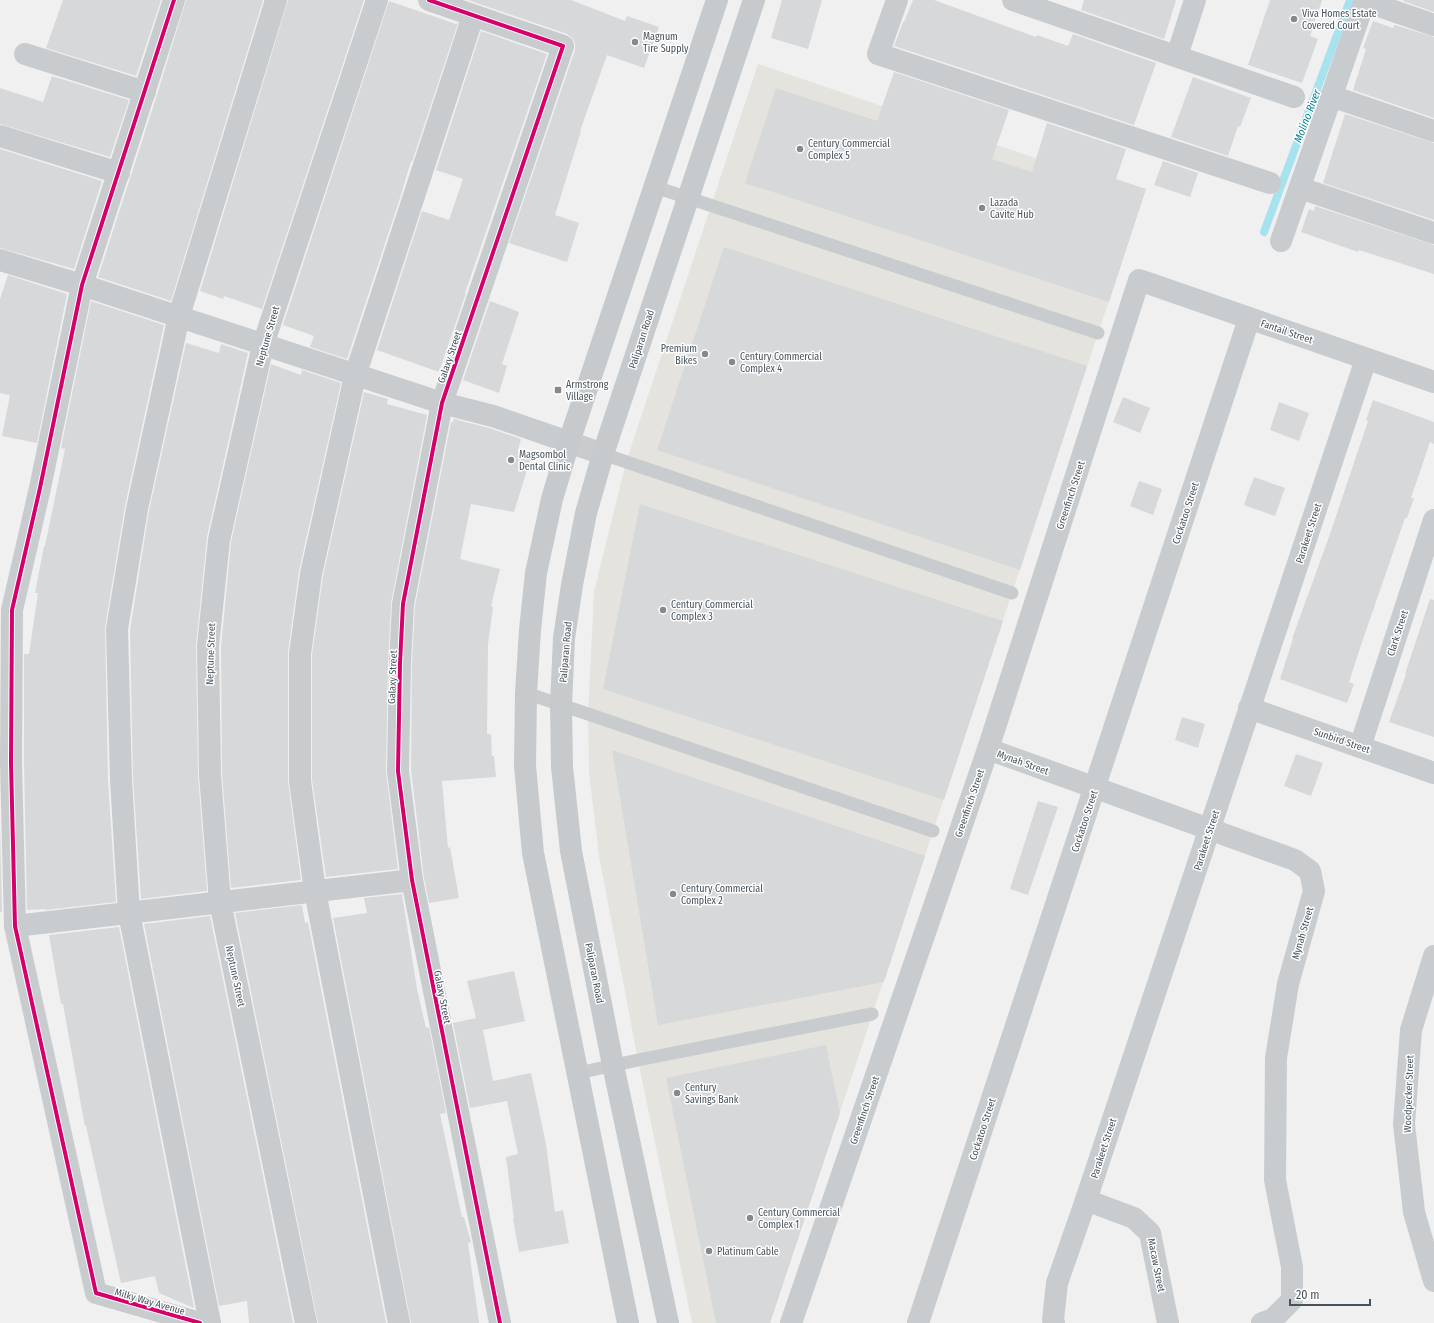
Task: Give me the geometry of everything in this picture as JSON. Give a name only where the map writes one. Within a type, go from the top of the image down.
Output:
[{"type":"main road","points":[[628,1323],[533,853],[525,766],[526,693],[530,630],[536,573],[552,499],[717,0]]},
{"type":"main road","name":"Paliparan Road","points":[[668,1323],[613,1065],[571,851],[562,767],[561,705],[564,638],[572,585],[586,513],[603,454],[754,0]]},
{"type":"street","points":[[210,1323],[129,913],[121,780],[117,630],[137,509],[179,316],[276,0]]},
{"type":"street","name":"Neptune Street","points":[[306,1323],[220,902],[210,775],[208,646],[219,540],[263,345],[377,0]]},
{"type":"street","points":[[399,1323],[315,891],[300,781],[300,654],[311,574],[355,376],[473,16],[429,0]]},
{"type":"street","points":[[897,0],[878,54],[1270,183]]},
{"type":"street","points":[[1013,0],[1294,97]]},
{"type":"street","points":[[1177,56],[1195,0]]},
{"type":"street","points":[[171,1],[145,92],[82,285],[40,488],[12,610],[11,763],[15,926],[412,880]]},
{"type":"street","points":[[1281,241],[1365,1],[1434,25]]},
{"type":"street","name":"Galaxy Street","points":[[473,16],[563,46],[442,403],[403,604],[400,663],[398,771],[412,880],[500,1323]]},
{"type":"street","points":[[25,54],[145,92]]},
{"type":"street","points":[[1331,96],[1434,131]]},
{"type":"street","points":[[0,136],[119,173]]},
{"type":"street","points":[[1300,188],[1434,233]]},
{"type":"street","points":[[0,260],[179,316],[355,376],[442,403],[493,416],[603,454]]},
{"type":"street","name":"Fantail Street","points":[[1139,280],[1434,382]]},
{"type":"street","name":"Greenfinch Street","points":[[791,1323],[988,749],[1139,280]]},
{"type":"street","name":"Cockatoo Street","points":[[918,1323],[1249,319]]},
{"type":"street","name":"Parakeet Street","points":[[1054,1323],[1056,1283],[1086,1200],[1366,359]]},
{"type":"street","name":"Clark Street","points":[[1360,747],[1434,520]]},
{"type":"street","name":"Sunbird Street","points":[[1249,708],[1434,773]]},
{"type":"street","name":"Mynah Street","points":[[988,749],[1295,860],[1310,871],[1314,891],[1288,984],[1276,1058],[1275,1180],[1292,1267],[1292,1300],[1273,1319],[1262,1323]]},
{"type":"street","name":"Milky Way Avenue","points":[[15,926],[96,1293],[200,1323]]},
{"type":"street","name":"Woodpecker Street","points":[[1434,956],[1411,1030],[1404,1124],[1414,1212],[1434,1280]]},
{"type":"street","name":"Macaw Street","points":[[1086,1200],[1134,1218],[1150,1233],[1168,1323]]},
{"type":"lane","points":[[655,186],[1098,333]]},
{"type":"lane","points":[[603,454],[1012,594]]},
{"type":"lane","points":[[526,693],[933,831]]},
{"type":"lane","points":[[578,1073],[872,1014]]},
{"type":"shaded area","points":[[758,64],[1144,195],[770,1323],[692,1323],[638,1060],[599,856],[589,773],[588,714],[594,592],[626,462]]},
{"type":"building","points":[[63,0],[161,0],[136,76],[46,48]]},
{"type":"building","points":[[186,0],[263,0],[171,301],[98,277]]},
{"type":"building","points":[[288,0],[364,0],[262,309],[224,296],[223,299],[200,291]]},
{"type":"building","points":[[468,0],[571,0],[625,21],[627,16],[659,27],[644,68],[607,55],[580,131],[555,215],[579,223],[567,262],[509,243],[575,50],[575,43],[567,34]]},
{"type":"building","points":[[782,0],[822,0],[808,49],[771,38]]},
{"type":"building","points":[[913,0],[934,0],[1036,37],[1037,35],[1068,46],[1073,34],[1156,63],[1134,125],[894,46]]},
{"type":"building","points":[[1084,0],[1176,0],[1164,39],[1081,10]]},
{"type":"building","points":[[1270,0],[1322,0],[1310,36],[1318,39],[1302,83],[1248,65]]},
{"type":"building","points":[[1434,0],[1434,12],[1403,1]]},
{"type":"building","points":[[389,1],[456,24],[458,23],[412,162],[411,161],[347,359],[310,347],[314,336],[283,325]]},
{"type":"building","points":[[1373,21],[1393,28],[1395,25],[1434,37],[1434,118],[1353,90],[1366,49],[1363,48]]},
{"type":"building","points":[[481,31],[547,54],[439,372],[377,350],[422,211],[449,220],[463,179],[436,170]]},
{"type":"building","name":"Lazada Cavite Hub","points":[[894,72],[1009,110],[992,159],[1032,172],[1047,123],[1126,149],[1116,179],[1146,189],[1109,302],[745,183],[776,88],[877,121]]},
{"type":"building","points":[[52,76],[129,100],[110,157],[0,124],[0,88],[43,102]]},
{"type":"building","points":[[1193,77],[1251,98],[1240,127],[1238,126],[1228,156],[1171,137]]},
{"type":"building","points":[[1345,114],[1434,143],[1434,220],[1323,183]]},
{"type":"building","points":[[0,149],[102,181],[74,269],[0,248]]},
{"type":"building","points":[[1163,161],[1198,173],[1190,197],[1154,185]]},
{"type":"building","points":[[1315,206],[1434,245],[1434,274],[1359,250],[1358,252],[1301,232],[1309,209],[1314,211]]},
{"type":"building","points":[[724,247],[1087,366],[1020,570],[657,450]]},
{"type":"building","points":[[8,275],[67,294],[37,443],[2,436],[10,395],[0,393],[0,299]]},
{"type":"building","points":[[91,301],[164,325],[125,506],[105,627],[108,780],[116,902],[45,910],[27,910],[24,763],[24,654],[29,654],[38,593],[35,593],[65,449],[61,448]]},
{"type":"building","points":[[490,301],[519,312],[502,364],[507,366],[499,393],[463,380]]},
{"type":"building","points":[[186,343],[219,353],[221,344],[248,353],[207,537],[196,645],[198,775],[207,891],[141,899],[133,779],[130,630],[149,511]]},
{"type":"building","points":[[271,364],[301,375],[302,370],[341,383],[299,571],[288,652],[288,781],[301,880],[231,888],[222,774],[221,647],[231,542]]},
{"type":"building","points":[[364,392],[388,399],[387,404],[427,415],[391,603],[388,663],[386,771],[398,869],[326,877],[312,780],[312,655],[323,576]]},
{"type":"building","points":[[1123,397],[1150,408],[1140,433],[1113,422]]},
{"type":"building","points":[[1373,400],[1434,422],[1434,444],[1430,442],[1411,498],[1414,498],[1407,518],[1405,518],[1361,645],[1349,682],[1354,684],[1347,703],[1280,679],[1292,639],[1330,534],[1368,421],[1366,420]]},
{"type":"building","points":[[1279,402],[1309,413],[1299,441],[1270,430]]},
{"type":"building","points":[[454,419],[489,428],[521,439],[518,450],[532,454],[514,512],[471,504],[460,559],[500,569],[491,606],[493,607],[488,644],[487,734],[491,734],[492,756],[494,756],[496,777],[442,781],[448,848],[450,847],[459,898],[429,903],[424,878],[411,770],[412,663],[415,606],[451,422],[453,422]]},
{"type":"building","points":[[1254,477],[1285,488],[1275,516],[1244,505]]},
{"type":"building","points":[[1139,481],[1162,489],[1153,515],[1130,506]]},
{"type":"building","points":[[640,504],[1003,621],[944,800],[603,689]]},
{"type":"building","points":[[1430,599],[1434,600],[1434,737],[1389,722]]},
{"type":"building","points":[[1182,717],[1205,724],[1198,748],[1175,740]]},
{"type":"building","points":[[612,750],[925,856],[884,982],[658,1025]]},
{"type":"building","points":[[1296,754],[1323,763],[1311,796],[1284,786]]},
{"type":"building","points":[[1038,801],[1058,807],[1028,895],[1010,889]]},
{"type":"building","points":[[0,824],[2,912],[0,912]]},
{"type":"building","points":[[402,894],[417,989],[426,1028],[429,1027],[446,1113],[440,1114],[462,1217],[464,1217],[471,1242],[468,1243],[479,1323],[411,1323],[333,918],[367,913],[364,898]]},
{"type":"building","points":[[302,905],[305,923],[308,922],[386,1323],[318,1323],[235,913]]},
{"type":"building","points":[[210,916],[293,1323],[249,1323],[247,1301],[219,1306],[144,924]]},
{"type":"building","points":[[119,927],[194,1308],[159,1293],[155,1276],[121,1283],[85,1126],[49,935]]},
{"type":"building","points":[[514,971],[525,1021],[483,1030],[493,1081],[531,1073],[546,1144],[555,1212],[563,1210],[569,1243],[519,1252],[513,1219],[506,1157],[518,1154],[507,1101],[470,1108],[453,1023],[476,1018],[467,981]]},
{"type":"building","name":"Century Commercial Complex 1","points":[[826,1045],[840,1113],[770,1323],[716,1323],[666,1078]]},
{"type":"waterway","name":"Molino River","points":[[1264,232],[1350,0]]},
{"type":"cycle path","points":[[174,0],[82,285],[40,488],[12,610],[11,763],[15,926],[96,1293],[200,1323]]},
{"type":"cycle path","points":[[429,0],[563,46],[442,403],[403,604],[400,663],[398,771],[412,880],[500,1323]]},
{"type":"place","name":"Viva Homes Estate Covered Court","points":[[1294,19]]},
{"type":"place","name":"Magnum Tire Supply","points":[[635,42]]},
{"type":"place","name":"Century Commercial Complex 5","points":[[800,149]]},
{"type":"place","name":"Lazada Cavite Hub","points":[[982,208]]},
{"type":"place","name":"Premium Bikes","points":[[705,354]]},
{"type":"place","name":"Century Commercial Complex 4","points":[[732,362]]},
{"type":"place","name":"Armstrong Village","points":[[558,390]]},
{"type":"place","name":"Magsombol Dental Clinic","points":[[511,460]]},
{"type":"place","name":"Century Commercial Complex 3","points":[[663,610]]},
{"type":"place","name":"Century Commercial Complex 2","points":[[673,894]]},
{"type":"place","name":"Century Savings Bank","points":[[677,1093]]},
{"type":"place","name":"Century Commercial Complex 1","points":[[750,1218]]},
{"type":"place","name":"Platinum Cable","points":[[709,1251]]}]
